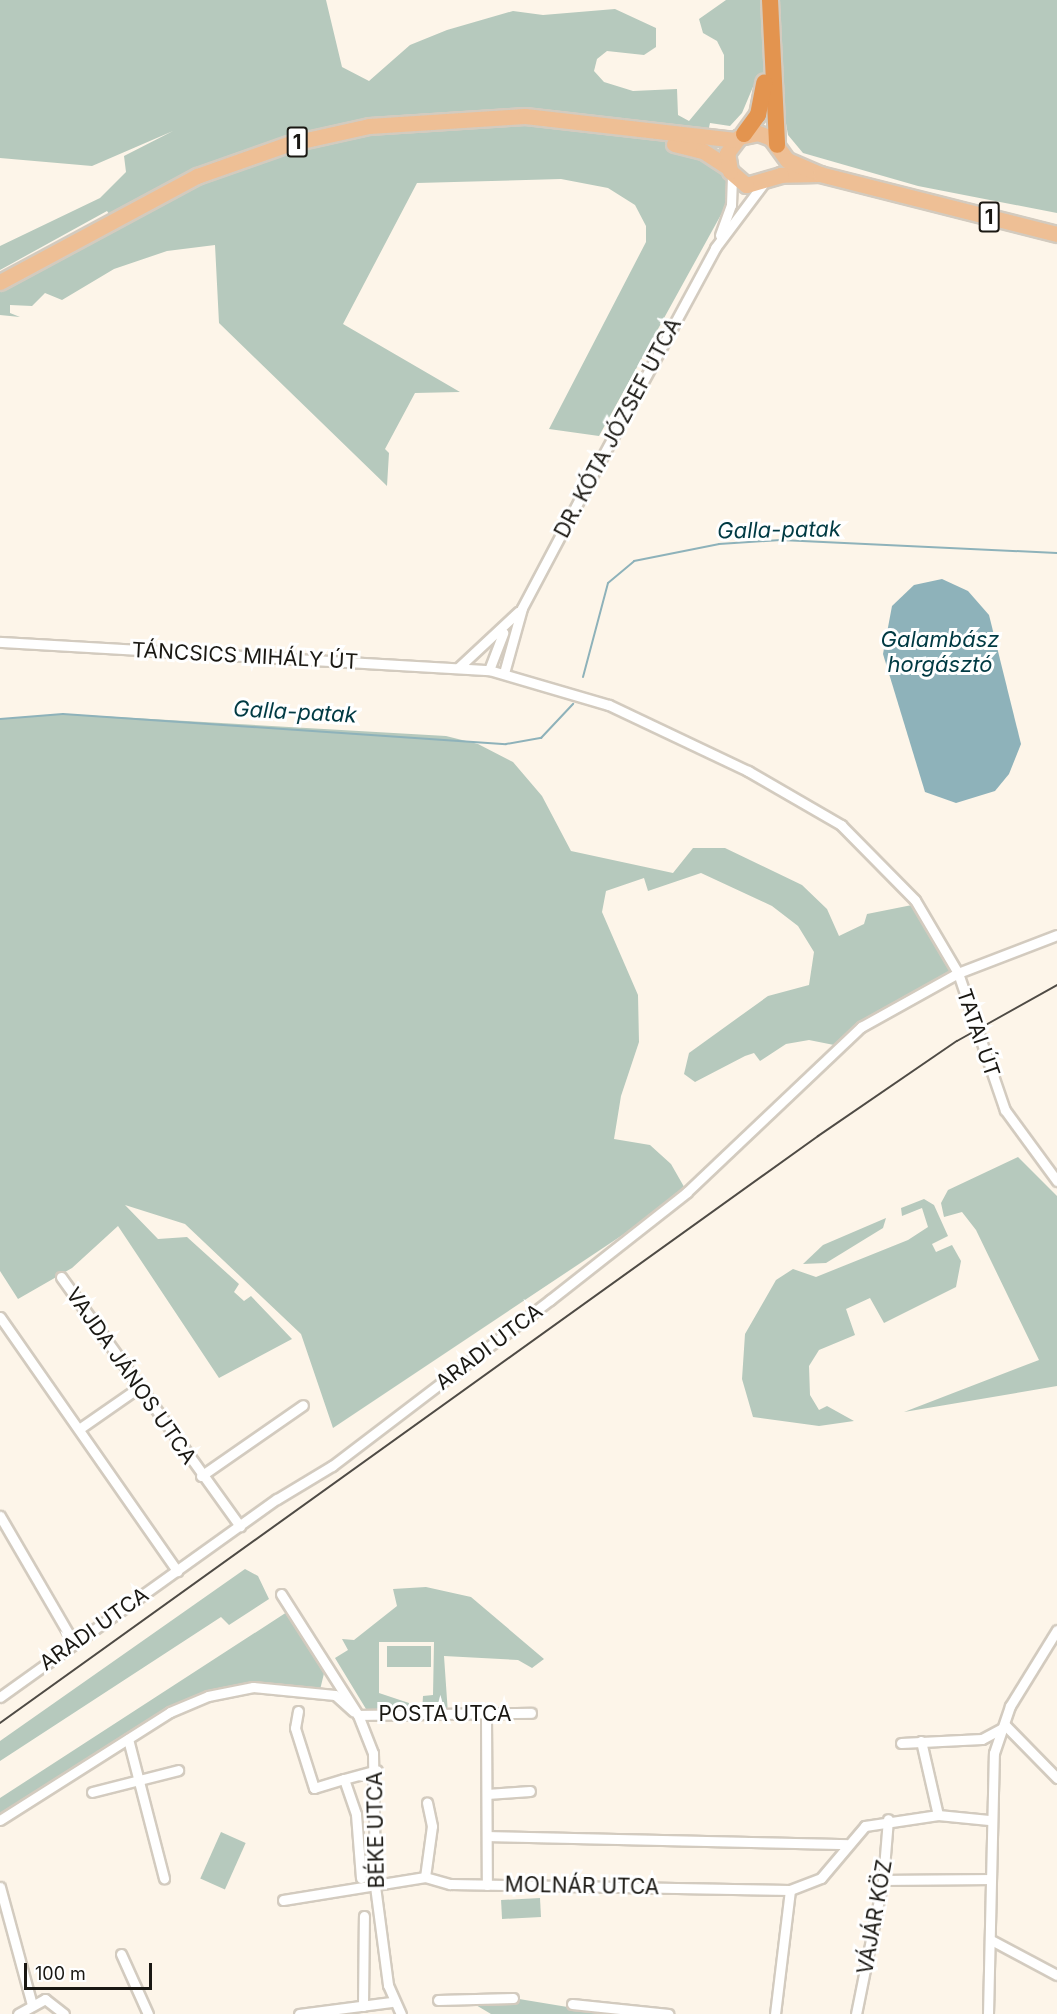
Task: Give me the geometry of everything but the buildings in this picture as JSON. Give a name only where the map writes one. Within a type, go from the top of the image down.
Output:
[{"type":"highway","points":[[770,0],[771,59],[777,145]]},
{"type":"highway","points":[[739,137],[758,116],[771,59]]},
{"type":"main road","name":"1","points":[[0,282],[197,176],[318,137],[416,119],[493,115],[624,129],[739,137],[763,134],[777,145],[787,160],[820,174],[1057,234]]},
{"type":"main road","name":"1","points":[[624,129],[703,151],[746,185],[820,174]]},
{"type":"main road","points":[[730,171],[739,137]]},
{"type":"main road","points":[[767,182],[780,163],[777,145]]},
{"type":"street","points":[[715,248],[731,205],[730,171]]},
{"type":"street","points":[[715,248],[767,182]]},
{"type":"street","name":"DR. KÓTA JÓZSEF UTCA","points":[[504,673],[522,608],[715,248]]},
{"type":"street","name":"DR. KÓTA JÓZSEF UTCA","points":[[459,667],[522,608]]},
{"type":"street","name":"DR. KÓTA JÓZSEF UTCA","points":[[489,669],[508,623]]},
{"type":"street","name":"TÁNCSICS MIHÁLY ÚT","points":[[0,642],[489,669],[578,694],[719,757],[841,825],[915,900],[958,973]]},
{"type":"street","name":"TATAI ÚT","points":[[1057,935],[958,973],[1005,1110],[1057,1181]]},
{"type":"street","name":"ARADI UTCA","points":[[0,1697],[240,1526],[347,1455],[687,1192],[861,1027],[958,973]]},
{"type":"street","name":"VAJDA JÁNOS UTCA","points":[[61,1277],[201,1476],[240,1526]]},
{"type":"street","points":[[0,1317],[177,1571]]},
{"type":"street","points":[[79,1429],[138,1388]]},
{"type":"street","name":"VAJDA JÁNOS UTCA","points":[[201,1476],[303,1405]]},
{"type":"street","points":[[0,1516],[74,1643]]},
{"type":"street","name":"BÉKE UTCA","points":[[281,1594],[358,1715],[377,1770],[375,1886],[392,2002],[401,2014]]},
{"type":"street","points":[[988,2014],[993,1941],[989,1821],[994,1753],[1006,1726],[1010,1706],[1057,1630]]},
{"type":"street","points":[[0,1820],[190,1702],[253,1687],[335,1695],[358,1715]]},
{"type":"street","points":[[298,1711],[295,1728],[314,1788],[377,1770]]},
{"type":"street","name":"POSTA UTCA","points":[[358,1715],[486,1716],[531,1713]]},
{"type":"street","points":[[486,1716],[489,1836],[487,1885]]},
{"type":"street","points":[[901,1743],[982,1739],[1006,1726]]},
{"type":"street","points":[[1006,1726],[1057,1778]]},
{"type":"street","points":[[128,1739],[140,1778],[164,1878]]},
{"type":"street","points":[[921,1741],[938,1815]]},
{"type":"street","points":[[92,1792],[178,1770]]},
{"type":"street","points":[[344,1779],[356,1814],[361,1878]]},
{"type":"street","points":[[487,1794],[530,1791]]},
{"type":"street","points":[[425,1878],[432,1826],[427,1803]]},
{"type":"street","name":"MOLNÁR UTCA","points":[[283,1900],[425,1878],[487,1885],[790,1890],[821,1878],[846,1844],[865,1826],[888,1819],[938,1815],[989,1821]]},
{"type":"street","name":"VÁJÁR KÖZ","points":[[856,2014],[884,1880],[888,1819]]},
{"type":"street","points":[[489,1836],[846,1844]]},
{"type":"street","points":[[884,1880],[990,1879]]},
{"type":"street","points":[[0,1887],[32,2005]]},
{"type":"street","points":[[775,2014],[790,1890]]},
{"type":"street","points":[[363,1916],[363,2006]]},
{"type":"street","points":[[993,1941],[1057,1975]]},
{"type":"street","points":[[122,1954],[148,2014]]},
{"type":"street","points":[[438,2000],[513,1998]]},
{"type":"street","points":[[18,2014],[45,2000],[64,2014]]},
{"type":"street","points":[[299,2014],[392,2002]]},
{"type":"street","points":[[572,2004],[668,2014]]},
{"type":"green space","points":[[0,0],[326,0],[342,67],[369,81],[410,45],[447,30],[513,11],[543,15],[615,9],[656,28],[656,47],[644,55],[607,51],[597,59],[594,71],[604,82],[633,91],[677,89],[678,115],[689,121],[724,79],[724,55],[717,41],[703,33],[699,19],[726,0],[1057,0],[1057,213],[918,186],[803,153],[788,135],[777,73],[758,75],[742,113],[730,126],[710,123],[704,150],[730,177],[728,202],[599,436],[549,429],[646,242],[646,226],[635,205],[608,188],[561,179],[417,183],[343,324],[460,392],[415,393],[385,449],[389,453],[387,486],[219,323],[215,245],[167,251],[114,269],[62,300],[45,293],[32,306],[10,305],[10,313],[20,317],[0,315],[0,285],[112,218],[107,211],[0,270],[0,246],[100,198],[126,172],[124,156],[173,131],[92,166],[0,158]]},
{"type":"green space","points":[[64,714],[446,736],[478,744],[513,762],[542,796],[571,851],[673,873],[693,848],[725,848],[802,885],[827,909],[839,936],[864,924],[867,914],[912,905],[958,973],[839,1046],[809,1040],[786,1044],[760,1061],[754,1053],[695,1082],[684,1074],[689,1053],[768,996],[809,985],[814,952],[798,926],[772,906],[701,873],[648,891],[644,878],[606,891],[602,912],[638,995],[639,1042],[621,1096],[614,1139],[650,1145],[671,1164],[687,1192],[333,1428],[301,1334],[185,1224],[125,1205],[158,1239],[187,1237],[239,1284],[234,1292],[244,1301],[251,1296],[292,1339],[219,1378],[118,1226],[72,1268],[18,1299],[0,1271],[0,719]]},
{"type":"green space","points":[[1018,1157],[1057,1196],[1057,1386],[904,1412],[1039,1360],[976,1230],[962,1212],[944,1217],[941,1203],[948,1190]]},
{"type":"green space","points":[[924,1199],[934,1205],[948,1236],[932,1244],[936,1252],[952,1245],[961,1261],[956,1287],[884,1323],[870,1298],[846,1309],[855,1335],[819,1350],[809,1366],[810,1395],[819,1410],[827,1406],[854,1421],[819,1426],[753,1417],[742,1379],[745,1334],[776,1280],[793,1269],[816,1277],[908,1240],[928,1227],[922,1208],[902,1216],[901,1208]]},
{"type":"green space","points":[[886,1218],[883,1228],[826,1263],[803,1264],[823,1245]]},
{"type":"green space","points":[[245,1569],[258,1576],[269,1599],[229,1625],[221,1617],[0,1761],[0,1741]]},
{"type":"green space","points":[[426,1587],[471,1597],[544,1659],[532,1668],[518,1660],[444,1656],[448,1714],[422,1712],[423,1696],[433,1695],[434,1642],[379,1642],[379,1693],[409,1703],[408,1713],[366,1709],[335,1658],[348,1650],[342,1639],[354,1640],[397,1606],[393,1589]]},
{"type":"green space","points":[[300,1611],[328,1657],[319,1694],[232,1692],[170,1712],[0,1824],[0,1798],[287,1612]]},
{"type":"green space","points":[[387,1646],[431,1646],[431,1667],[387,1667]]},
{"type":"green space","points":[[221,1832],[246,1843],[225,1890],[200,1879]]},
{"type":"green space","points":[[540,1898],[541,1917],[502,1919],[501,1900]]},
{"type":"green space","points":[[464,1998],[513,1998],[610,2014],[491,2014]]},
{"type":"water","name":"Galambász horgásztó","points":[[942,579],[968,591],[989,615],[1021,744],[1009,774],[995,791],[956,803],[925,792],[883,654],[892,606],[914,585]]},
{"type":"waterway","name":"Galla-patak","points":[[583,677],[608,583],[634,561],[719,544],[781,540],[1057,553]]},
{"type":"waterway","name":"Galla-patak","points":[[0,719],[63,714],[506,744],[541,738],[573,704]]},
{"type":"railway","points":[[0,1723],[818,1136],[957,1041],[1057,985]]}]
